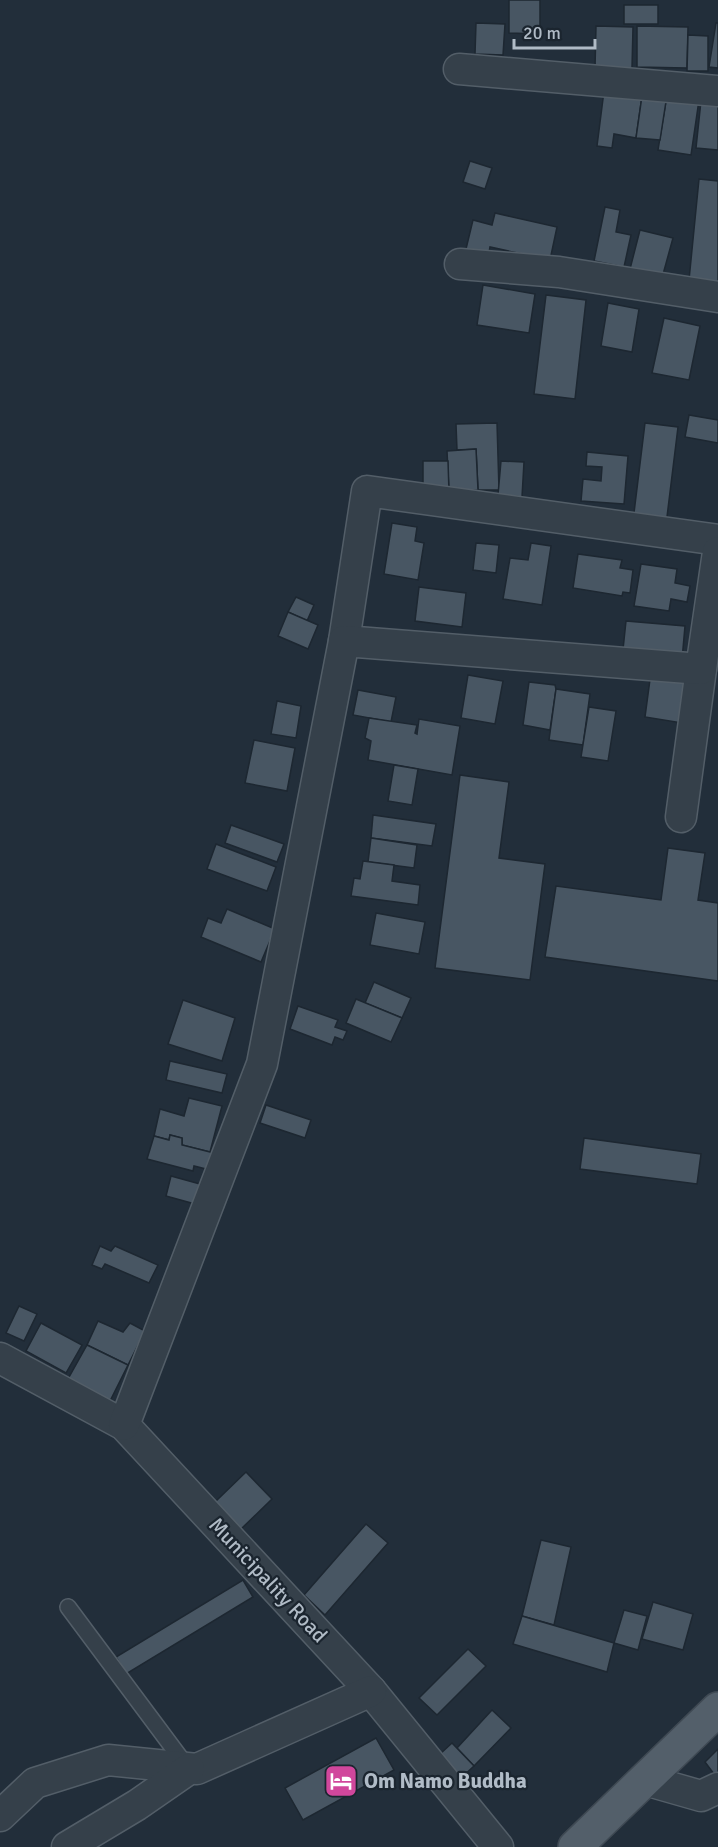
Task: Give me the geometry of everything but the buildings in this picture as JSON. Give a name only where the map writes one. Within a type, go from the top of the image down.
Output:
[{"type":"main road","points":[[575,1847],[718,1709]]},
{"type":"street","points":[[459,69],[718,91]]},
{"type":"street","points":[[460,264],[559,272],[718,297]]},
{"type":"street","points":[[124,1425],[262,1064],[344,641],[367,491],[718,540]]},
{"type":"street","points":[[681,817],[718,552]]},
{"type":"street","points":[[344,641],[702,669]]},
{"type":"street","name":"Municipality Road","points":[[0,1358],[124,1425],[371,1691],[498,1847]]},
{"type":"street","points":[[0,1816],[35,1783],[108,1760],[197,1769],[371,1691]]},
{"type":"street","points":[[67,1847],[137,1805],[189,1769]]},
{"type":"street","points":[[645,1780],[701,1796],[718,1788]]},
{"type":"lane","points":[[68,1607],[189,1769]]},
{"type":"place","name":"Om Namo Buddha","points":[[341,1781]]}]
